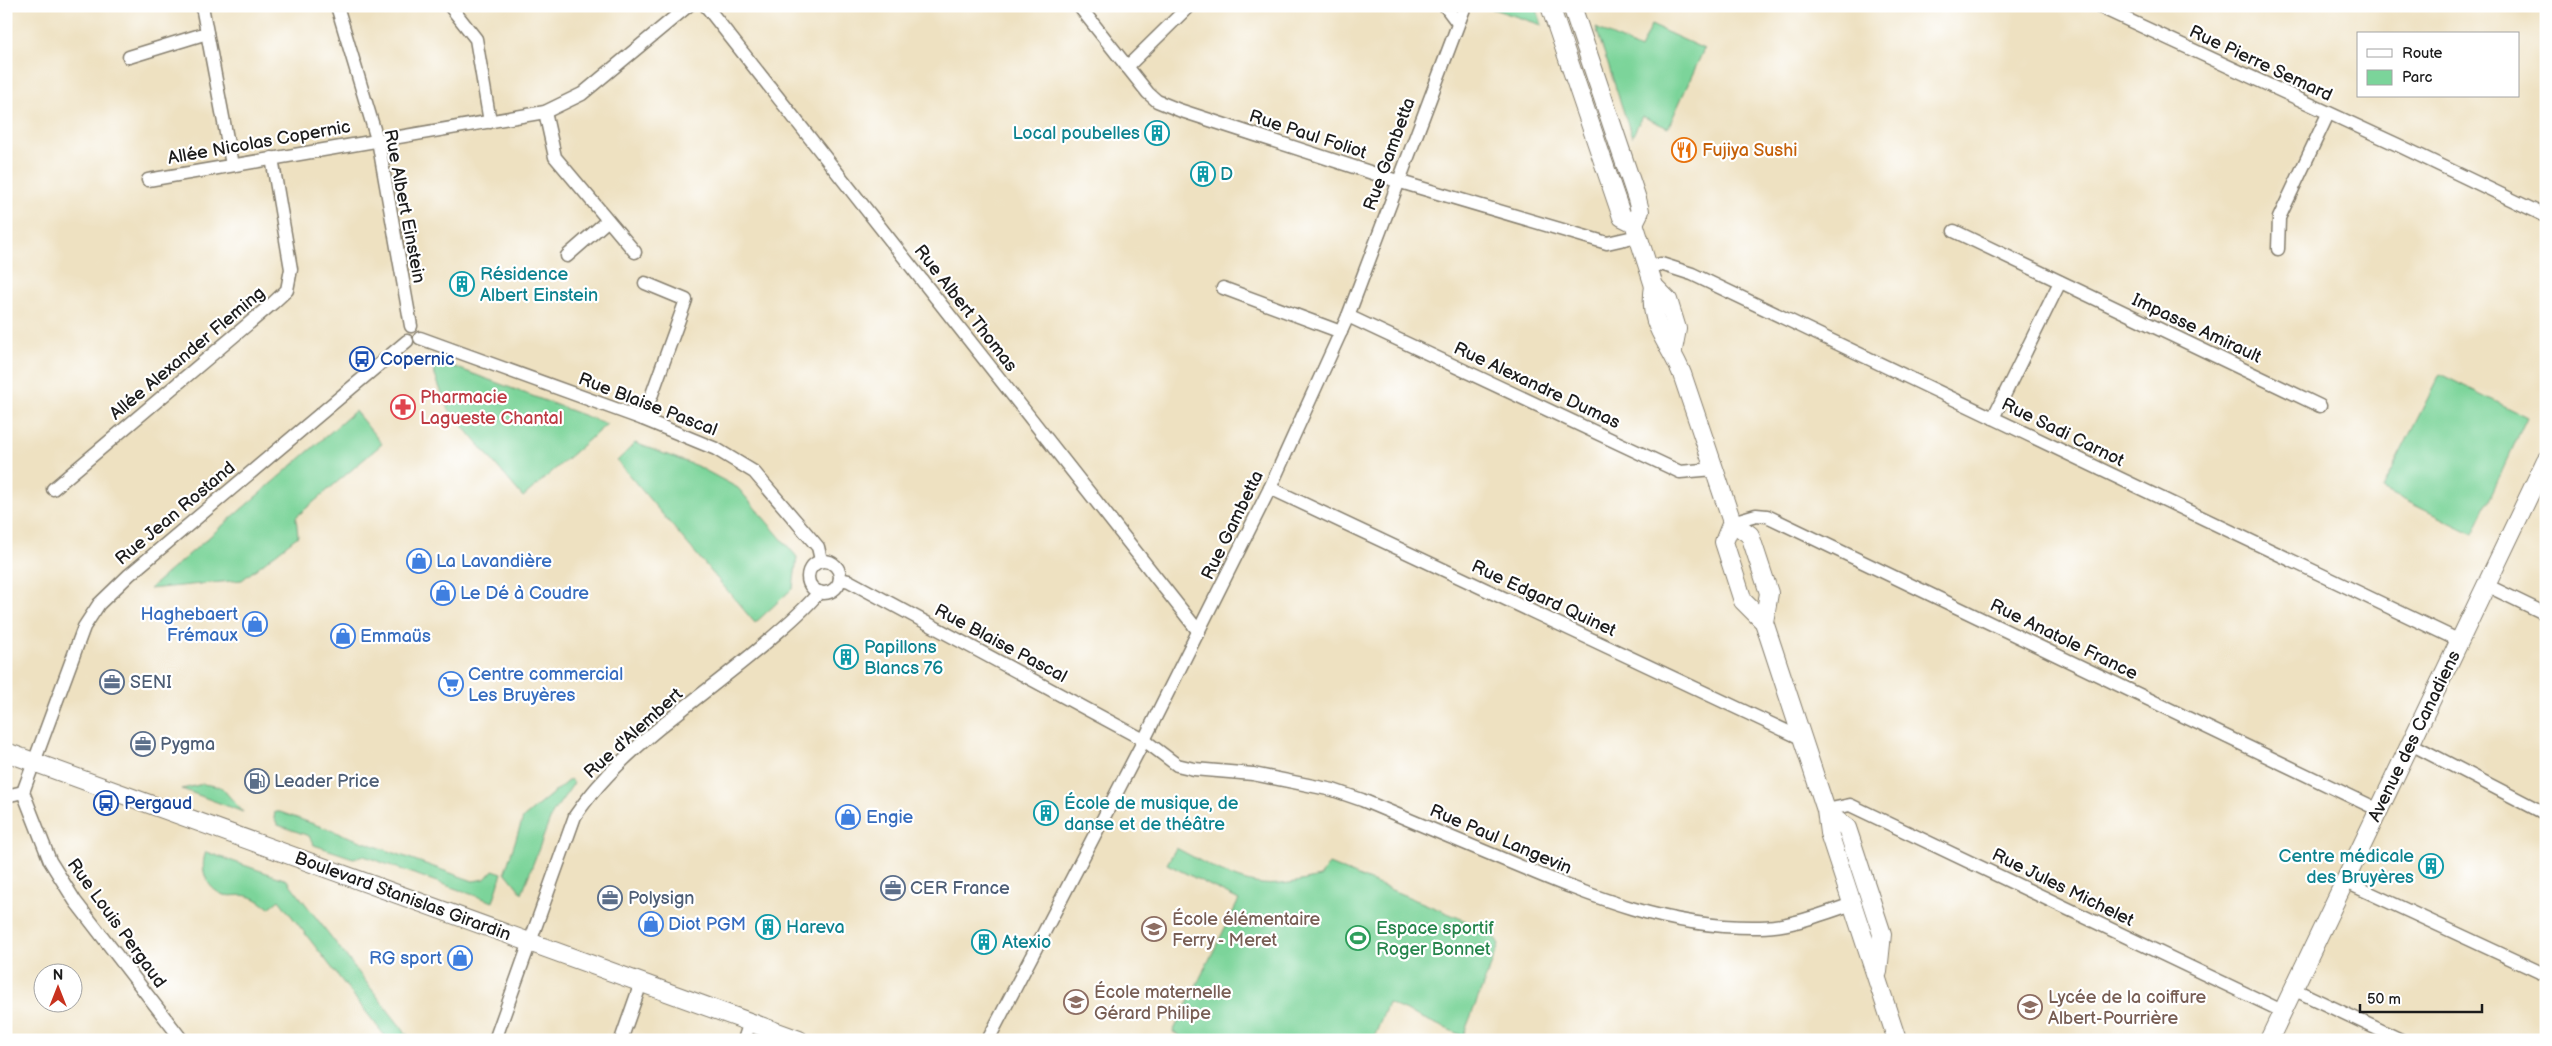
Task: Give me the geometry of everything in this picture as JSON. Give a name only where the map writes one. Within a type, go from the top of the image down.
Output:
[{"type":"main road","points":[[1550,6],[1622,216],[1636,229]]},
{"type":"main road","points":[[1572,6],[1637,199],[1640,211],[1636,229],[1654,286],[1650,304],[1655,321],[1660,335],[1672,350],[1732,522],[1750,535],[1768,593],[1764,622],[1826,811],[1829,833],[1897,1040]]},
{"type":"main road","name":"Avenue des Canadiens","points":[[2269,1040],[2546,460]]},
{"type":"main road","points":[[1732,522],[1724,542],[1743,601],[1764,622]]},
{"type":"main road","name":"Boulevard Stanislas Girardin","points":[[6,752],[799,1040]]},
{"type":"main road","points":[[1826,811],[1847,828],[1882,934],[1878,979]]},
{"type":"street","points":[[202,6],[232,165]]},
{"type":"street","name":"Rue Albert Einstein","points":[[337,6],[376,139],[411,326]]},
{"type":"street","points":[[450,6],[476,39],[490,122]]},
{"type":"street","name":"Allée Nicolas Copernic","points":[[148,180],[376,139],[545,112],[582,94],[688,6]]},
{"type":"street","name":"Rue Albert Thomas","points":[[706,6],[1199,632]]},
{"type":"street","name":"Rue Paul Foliot","points":[[1079,6],[1148,93],[1157,101],[1179,110],[1397,181],[1607,243],[1636,229]]},
{"type":"street","points":[[1127,67],[1190,6]]},
{"type":"street","points":[[1445,6],[1458,22]]},
{"type":"street","name":"Rue Gambetta","points":[[988,1040],[1144,740],[1270,488],[1348,316],[1464,6]]},
{"type":"street","name":"Rue Pierre Semard","points":[[2098,6],[2546,216]]},
{"type":"street","points":[[129,57],[208,33]]},
{"type":"street","points":[[545,112],[555,157],[635,252]]},
{"type":"street","points":[[2278,249],[2279,218],[2328,114]]},
{"type":"street","name":"Allée Alexander Fleming","points":[[53,489],[287,290],[291,269],[272,158]]},
{"type":"street","points":[[567,256],[607,221]]},
{"type":"street","name":"Impasse Amirault","points":[[1954,232],[2320,406]]},
{"type":"street","name":"Rue Sadi Carnot","points":[[1648,268],[1661,264],[1692,274],[2460,641]]},
{"type":"street","points":[[1993,418],[2060,282]]},
{"type":"street","points":[[643,419],[686,300],[645,283]]},
{"type":"street","points":[[1223,288],[1340,332]]},
{"type":"street","name":"Rue Alexandre Dumas","points":[[1348,316],[1680,472],[1714,469]]},
{"type":"street","points":[[411,326],[418,328],[420,338],[414,342],[407,340],[405,330],[411,326]]},
{"type":"street","name":"Rue Blaise Pascal","points":[[420,338],[643,419],[716,448],[754,472],[818,547],[821,560]]},
{"type":"street","name":"Rue Jean Rostand","points":[[23,792],[84,627],[99,604],[121,582],[407,340]]},
{"type":"street","name":"Rue Edgard Quinet","points":[[1270,488],[1803,739]]},
{"type":"street","name":"Rue Anatole France","points":[[1732,522],[1756,515],[1767,516],[2379,810]]},
{"type":"street","points":[[821,560],[835,565],[840,578],[835,589],[830,592],[819,592],[810,586],[807,576],[812,566],[821,560]]},
{"type":"street","name":"Rue Blaise Pascal","points":[[840,578],[849,581],[1144,740]]},
{"type":"street","points":[[2486,585],[2546,614]]},
{"type":"street","name":"Rue d'Alembert","points":[[496,1040],[529,942],[576,816],[594,790],[624,759],[804,610],[819,592]]},
{"type":"street","name":"Rue Paul Langevin","points":[[1144,740],[1177,765],[1194,769],[1253,774],[1333,790],[1362,800],[1582,892],[1628,909],[1694,923],[1762,927],[1784,924],[1852,904]]},
{"type":"street","points":[[2411,744],[2546,814]]},
{"type":"street","points":[[6,796],[23,792]]},
{"type":"street","name":"Rue Louis Pergaud","points":[[23,792],[50,860],[75,901],[182,1040]]},
{"type":"street","name":"Rue Jules Michelet","points":[[1826,811],[1850,804],[2282,1011]]},
{"type":"street","points":[[2344,881],[2546,975]]},
{"type":"street","points":[[621,1040],[641,983]]},
{"type":"street","points":[[2293,989],[2401,1040]]},
{"type":"street","points":[[744,1040],[750,1022]]},
{"type":"green space","points":[[1484,6],[1536,6],[1542,25]]},
{"type":"green space","points":[[1651,25],[1704,49],[1668,128],[1642,116],[1632,137],[1596,28],[1640,49]]},
{"type":"green space","points":[[428,357],[607,424],[523,497],[447,407]]},
{"type":"green space","points":[[2440,374],[2527,417],[2473,534],[2382,489]]},
{"type":"green space","points":[[355,411],[382,444],[296,517],[298,536],[242,580],[149,589]]},
{"type":"green space","points":[[635,443],[697,466],[738,488],[797,557],[793,588],[755,623],[617,461]]},
{"type":"green space","points":[[570,779],[574,783],[552,814],[522,893],[505,872],[523,818]]},
{"type":"green space","points":[[203,784],[221,787],[243,812],[182,789]]},
{"type":"green space","points":[[275,812],[280,812],[473,881],[485,879],[493,870],[502,873],[493,902],[364,856],[353,858],[314,845],[309,836],[278,825],[274,818]]},
{"type":"green space","name":"Espace sportif Roger Bonnet","points":[[1176,848],[1228,875],[1262,884],[1284,884],[1320,877],[1329,864],[1493,932],[1499,945],[1463,1036],[1388,1003],[1373,1040],[1188,1040],[1173,1032],[1239,900],[1167,864]]},
{"type":"green space","points":[[206,852],[287,880],[411,1040],[388,1040],[279,900],[269,908],[251,897],[245,895],[224,895],[213,888],[204,871],[203,865]]},
{"type":"place","name":"Local poubelles","points":[[1157,133]]},
{"type":"place","name":"Fujiya Sushi","points":[[1684,150]]},
{"type":"place","name":"D","points":[[1203,174]]},
{"type":"place","name":"Résidence Albert Einstein","points":[[462,284]]},
{"type":"place","name":"Copernic","points":[[362,359]]},
{"type":"place","name":"Pharmacie Lagueste Chantal","points":[[403,407]]},
{"type":"place","name":"La Lavandière","points":[[419,561]]},
{"type":"place","name":"Le Dé à Coudre","points":[[443,593]]},
{"type":"place","name":"Haghebaert Frémaux","points":[[255,624]]},
{"type":"place","name":"Emmaüs","points":[[343,636]]},
{"type":"place","name":"Papillons Blancs 76","points":[[846,657]]},
{"type":"place","name":"SENI","points":[[112,682]]},
{"type":"place","name":"Centre commercial Les Bruyères","points":[[451,684]]},
{"type":"place","name":"Pygma","points":[[143,744]]},
{"type":"place","name":"Leader Price","points":[[257,781]]},
{"type":"place","name":"Pergaud","points":[[106,803]]},
{"type":"place","name":"École de musique, de danse et de théâtre","points":[[1046,813]]},
{"type":"place","name":"Engie","points":[[848,817]]},
{"type":"place","name":"Centre médicale des Bruyères","points":[[2431,866]]},
{"type":"place","name":"CER France","points":[[893,888]]},
{"type":"place","name":"Polysign","points":[[610,898]]},
{"type":"place","name":"Diot PGM","points":[[651,924]]},
{"type":"place","name":"Hareva","points":[[768,927]]},
{"type":"place","name":"École élémentaire Ferry - Meret","points":[[1154,929]]},
{"type":"place","name":"Espace sportif Roger Bonnet","points":[[1358,938]]},
{"type":"place","name":"Atexio","points":[[984,942]]},
{"type":"place","name":"RG sport","points":[[460,958]]},
{"type":"place","name":"École maternelle Gérard Philipe","points":[[1076,1002]]},
{"type":"place","name":"Lycée de la coiffure Albert-Pourrière","points":[[2030,1007]]}]
